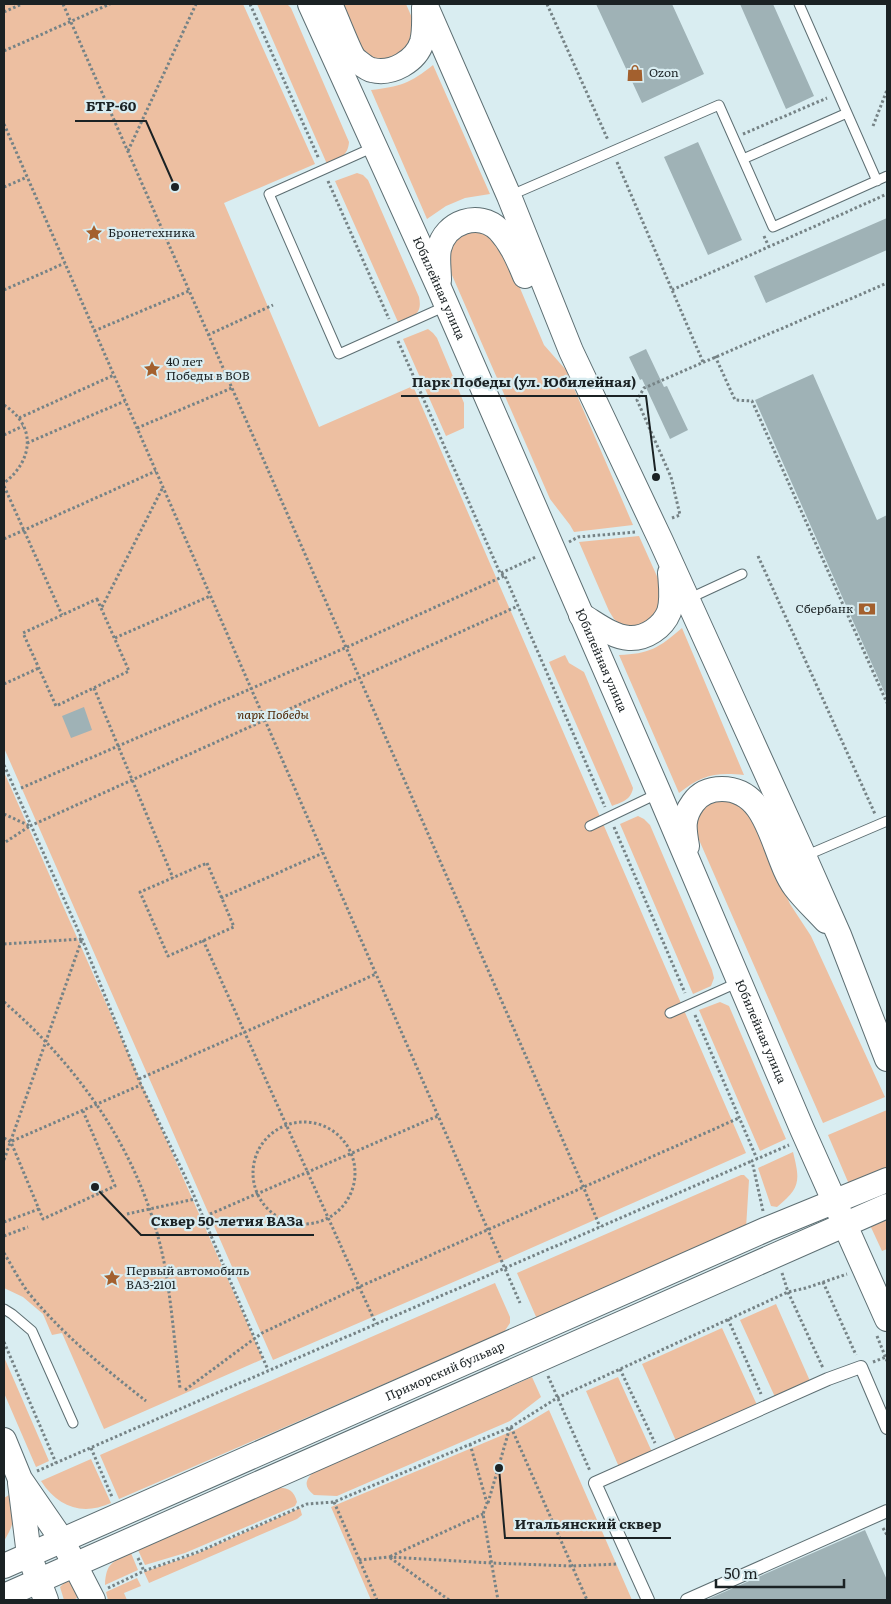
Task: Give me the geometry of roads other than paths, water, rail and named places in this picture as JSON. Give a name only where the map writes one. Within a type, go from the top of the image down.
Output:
[{"type":"main road","name":"Юбилейная улица","points":[[310,4],[443,298],[659,793],[834,1202],[887,1319]]},
{"type":"main road","points":[[330,4],[354,59],[372,70],[387,70],[401,66],[414,57],[422,43],[424,4]]},
{"type":"main road","points":[[424,4],[509,196],[571,352],[839,935],[887,1059]]},
{"type":"main road","points":[[443,298],[439,249],[445,235],[462,222],[475,219],[486,221],[497,228],[508,240],[546,321],[571,352]]},
{"type":"main road","points":[[581,615],[609,632],[628,638],[639,638],[650,633],[661,624],[669,611],[672,592],[669,562]]},
{"type":"main road","points":[[691,868],[685,832],[686,812],[698,796],[714,789],[730,789],[745,794],[758,806],[794,886],[839,935]]},
{"type":"main road","name":"Приморский бульвар","points":[[4,1566],[767,1229],[887,1180]]},
{"type":"main road","points":[[4,1596],[42,1590],[74,1565],[887,1206]]},
{"type":"main road","points":[[4,1440],[20,1479],[62,1540],[74,1565],[99,1595]]},
{"type":"main road","points":[[20,1479],[29,1555],[42,1590]]},
{"type":"street","points":[[648,1600],[595,1483],[861,1366],[887,1428]]},
{"type":"street","points":[[687,1600],[887,1511]]},
{"type":"lane","points":[[799,4],[876,181]]},
{"type":"lane","points":[[509,196],[719,105],[773,227],[887,176]]},
{"type":"lane","points":[[743,159],[847,113]]},
{"type":"lane","points":[[374,147],[269,194],[340,354],[394,330],[443,298]]},
{"type":"lane","points":[[686,600],[742,574]]},
{"type":"lane","points":[[590,826],[659,793]]},
{"type":"lane","points":[[804,856],[883,822]]},
{"type":"lane","points":[[670,1012],[739,982]]},
{"type":"lane","points":[[4,1310],[12,1314],[32,1331],[73,1423]]},
{"type":"place","name":"Ozon","points":[[635,73]]},
{"type":"place","name":"БТР-60","points":[[175,187]]},
{"type":"place","name":"Бронетехника","points":[[94,233]]},
{"type":"place","name":"40 лет Победы в ВОВ","points":[[152,369]]},
{"type":"place","name":"Парк Победы (ул. Юбилейная)","points":[[656,477]]},
{"type":"place","name":"Сбербанк","points":[[867,609]]},
{"type":"place","name":"Сквер 50-летия ВАЗа","points":[[95,1187]]},
{"type":"place","name":"Первый автомобиль ВАЗ-2101","points":[[112,1278]]},
{"type":"place","name":"Итальянский сквер","points":[[499,1468]]},
{"type":"park label","name":"парк Победы","points":[[273,715]]}]
